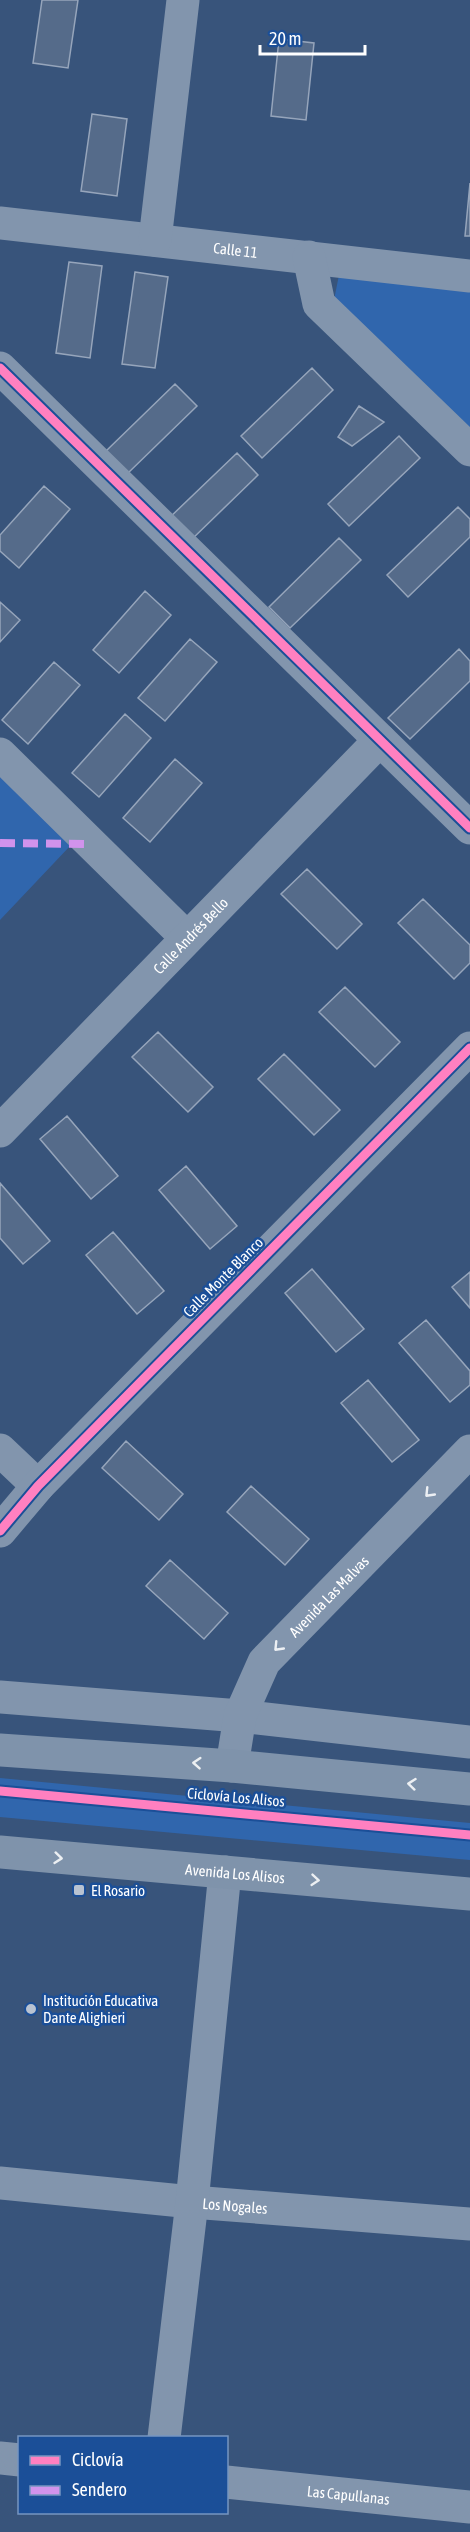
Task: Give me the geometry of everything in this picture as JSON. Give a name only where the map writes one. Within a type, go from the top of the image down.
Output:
[{"type":"main road","points":[[0,1750],[232,1766],[470,1789]]},
{"type":"main road","name":"Avenida Los Alisos","points":[[0,1851],[470,1894]]},
{"type":"street","points":[[155,240],[183,0]]},
{"type":"street","name":"Calle 11","points":[[0,223],[470,276]]},
{"type":"street","points":[[309,257],[319,304],[470,450]]},
{"type":"street","points":[[0,368],[470,828]]},
{"type":"street","name":"Calle Andrés Bello","points":[[0,1131],[186,937],[380,740]]},
{"type":"street","points":[[0,754],[186,937]]},
{"type":"street","name":"Calle Monte Blanco","points":[[0,1531],[38,1486],[470,1048]]},
{"type":"street","points":[[0,1450],[38,1486]]},
{"type":"street","name":"Avenida Las Malvas","points":[[232,1766],[240,1716],[264,1662],[470,1451]]},
{"type":"street","points":[[0,1697],[240,1716],[470,1743]]},
{"type":"street","points":[[164,2436],[192,2202],[225,1872]]},
{"type":"street","name":"Los Nogales","points":[[0,2183],[192,2202],[470,2224]]},
{"type":"street","points":[[0,2458],[18,2460]]},
{"type":"street","name":"Las Capullanas","points":[[228,2482],[470,2507]]},
{"type":"shaded area","points":[[339,275],[470,290],[470,431],[334,300]]},
{"type":"shaded area","points":[[0,775],[71,845],[0,920]]},
{"type":"shaded area","points":[[0,1778],[470,1823],[470,1860],[0,1817]]},
{"type":"building","points":[[42,0],[78,0],[68,68],[33,63]]},
{"type":"building","points":[[279,39],[314,43],[306,120],[271,116]]},
{"type":"building","points":[[92,114],[127,119],[117,196],[81,191]]},
{"type":"building","points":[[470,183],[470,236],[465,236]]},
{"type":"building","points":[[69,262],[102,266],[90,358],[56,353]]},
{"type":"building","points":[[135,272],[168,277],[155,368],[122,364]]},
{"type":"building","points":[[312,368],[333,390],[262,458],[241,436]]},
{"type":"building","points":[[175,384],[197,406],[126,475],[105,452]]},
{"type":"building","points":[[359,406],[384,422],[352,446],[338,437]]},
{"type":"building","points":[[399,436],[420,458],[349,526],[328,504]]},
{"type":"building","points":[[237,453],[258,475],[188,543],[166,521]]},
{"type":"building","points":[[44,486],[70,509],[19,568],[0,551],[0,535]]},
{"type":"building","points":[[458,507],[470,519],[470,537],[408,597],[387,575]]},
{"type":"building","points":[[339,538],[361,560],[290,628],[269,607]]},
{"type":"building","points":[[145,591],[171,615],[119,673],[93,650]]},
{"type":"building","points":[[0,602],[20,620],[0,642]]},
{"type":"building","points":[[190,639],[217,662],[165,721],[138,698]]},
{"type":"building","points":[[459,649],[470,661],[470,681],[410,739],[388,718]]},
{"type":"building","points":[[54,662],[80,685],[28,744],[2,720]]},
{"type":"building","points":[[125,714],[151,738],[99,797],[72,773]]},
{"type":"building","points":[[175,759],[202,783],[150,842],[123,818]]},
{"type":"building","points":[[307,869],[362,924],[337,949],[281,894]]},
{"type":"building","points":[[423,899],[470,945],[470,963],[454,979],[398,923]]},
{"type":"building","points":[[345,987],[400,1042],[375,1067],[319,1012]]},
{"type":"building","points":[[158,1032],[213,1087],[188,1112],[132,1057]]},
{"type":"building","points":[[284,1054],[340,1110],[314,1135],[258,1079]]},
{"type":"building","points":[[67,1116],[118,1176],[91,1199],[40,1139]]},
{"type":"building","points":[[186,1166],[237,1226],[210,1249],[159,1190]]},
{"type":"building","points":[[0,1183],[50,1241],[23,1264],[0,1238]]},
{"type":"building","points":[[113,1232],[164,1291],[137,1314],[86,1255]]},
{"type":"building","points":[[312,1269],[364,1329],[336,1352],[285,1293]]},
{"type":"building","points":[[470,1272],[470,1308],[452,1287]]},
{"type":"building","points":[[426,1320],[470,1371],[470,1385],[450,1402],[399,1343]]},
{"type":"building","points":[[368,1380],[419,1440],[392,1462],[341,1403]]},
{"type":"building","points":[[126,1441],[183,1494],[159,1520],[102,1468]]},
{"type":"building","points":[[251,1486],[309,1539],[285,1565],[227,1512]]},
{"type":"building","points":[[170,1560],[228,1613],[204,1639],[146,1586]]},
{"type":"marked path","points":[[0,843],[91,844]]},
{"type":"cycle path","points":[[0,368],[470,828]]},
{"type":"cycle path","points":[[0,1531],[38,1486],[470,1048]]},
{"type":"cycle path","name":"Ciclovía Los Alisos","points":[[0,1791],[470,1835]]},
{"type":"place","name":"El Rosario","points":[[79,1890]]},
{"type":"place","name":"Institución Educativa Dante Alighieri","points":[[31,2009]]}]
